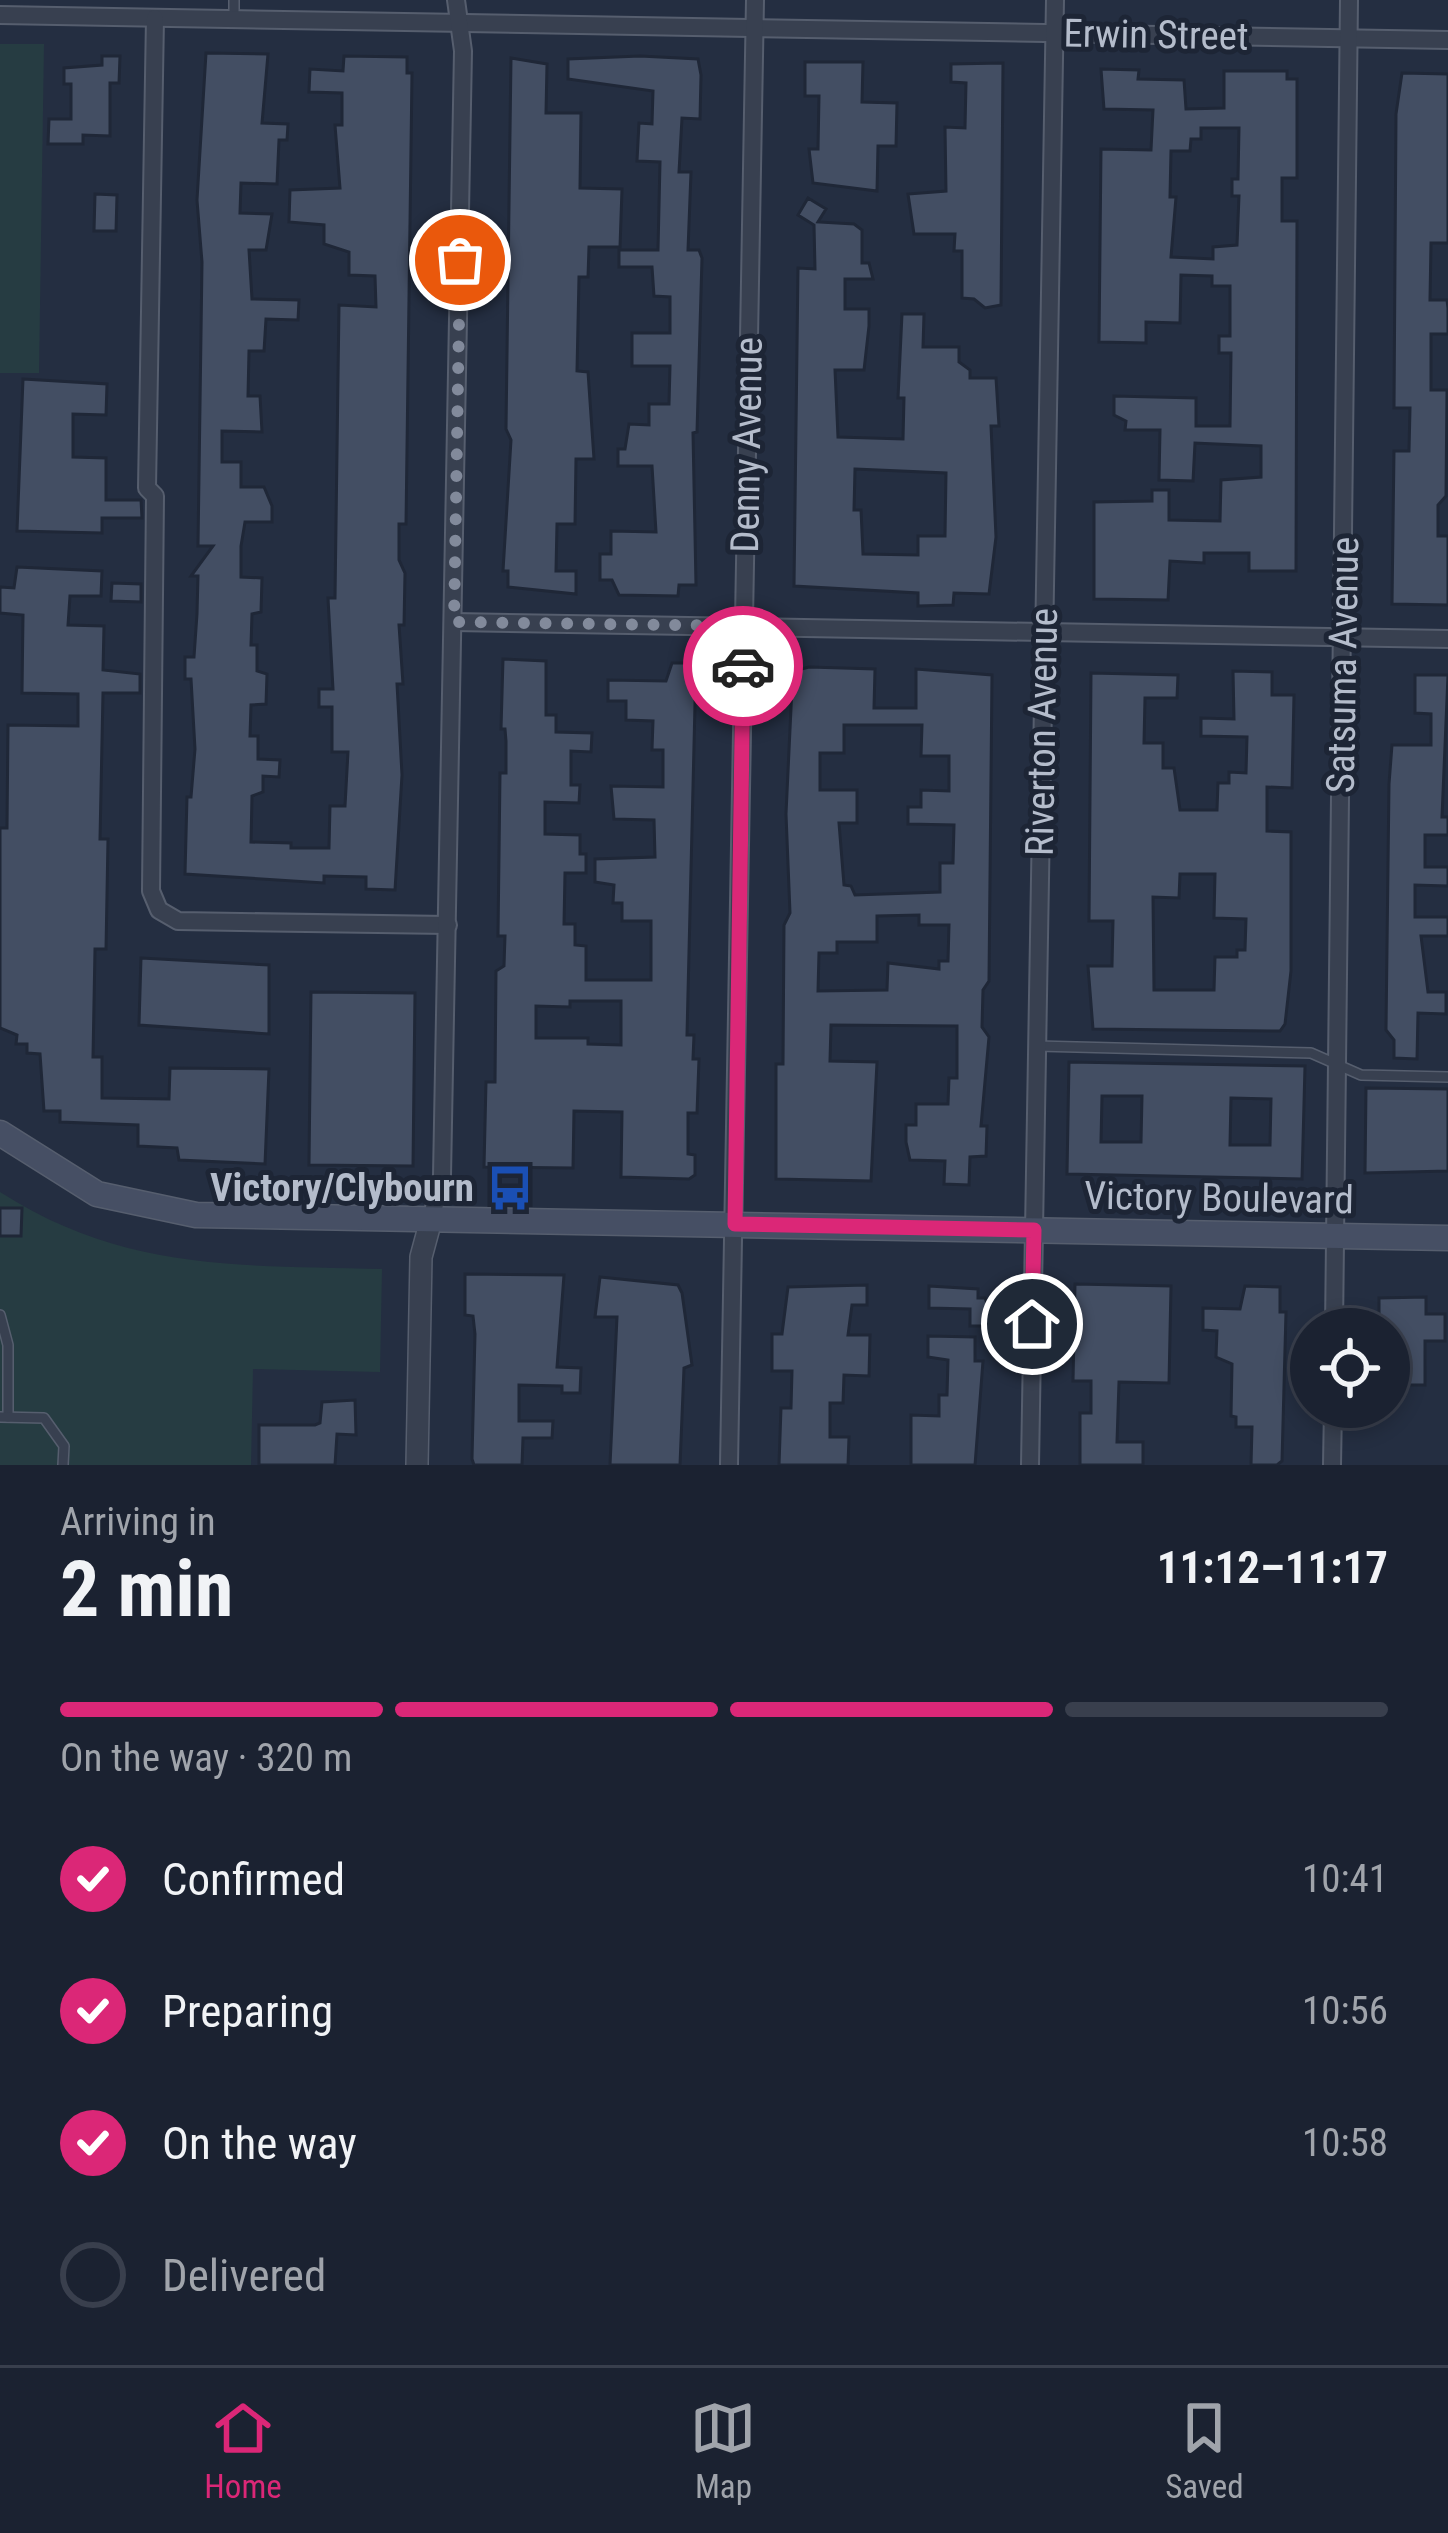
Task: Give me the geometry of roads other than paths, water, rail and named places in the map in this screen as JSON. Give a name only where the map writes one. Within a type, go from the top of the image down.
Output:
[{"type":"main road","name":"Victory Boulevard","points":[[0,1133],[97,1194],[176,1211],[1448,1238]]},
{"type":"street","points":[[417,1465],[422,1257],[442,1176],[464,51],[456,0]]},
{"type":"street","name":"Denny Avenue","points":[[729,1465],[755,0]]},
{"type":"street","name":"Riverton Avenue","points":[[1030,1465],[1055,0]]},
{"type":"street","name":"Satsuma Avenue","points":[[1334,1308],[1349,0]]},
{"type":"street","name":"Erwin Street","points":[[0,15],[155,18],[234,9],[458,21],[1448,40]]},
{"type":"street","points":[[155,18],[148,488],[155,496],[151,891],[158,910],[178,921],[448,925]]},
{"type":"street","points":[[454,622],[1448,639]]},
{"type":"street","points":[[1331,1465],[1332,1428]]},
{"type":"lane","points":[[1037,1046],[1312,1053],[1361,1075],[1448,1077]]},
{"type":"lane","points":[[0,1315],[8,1345],[4,1417],[44,1418],[64,1446],[63,1465]]},
{"type":"place","name":"Victory/Clybourn","points":[[510,1188]]}]
